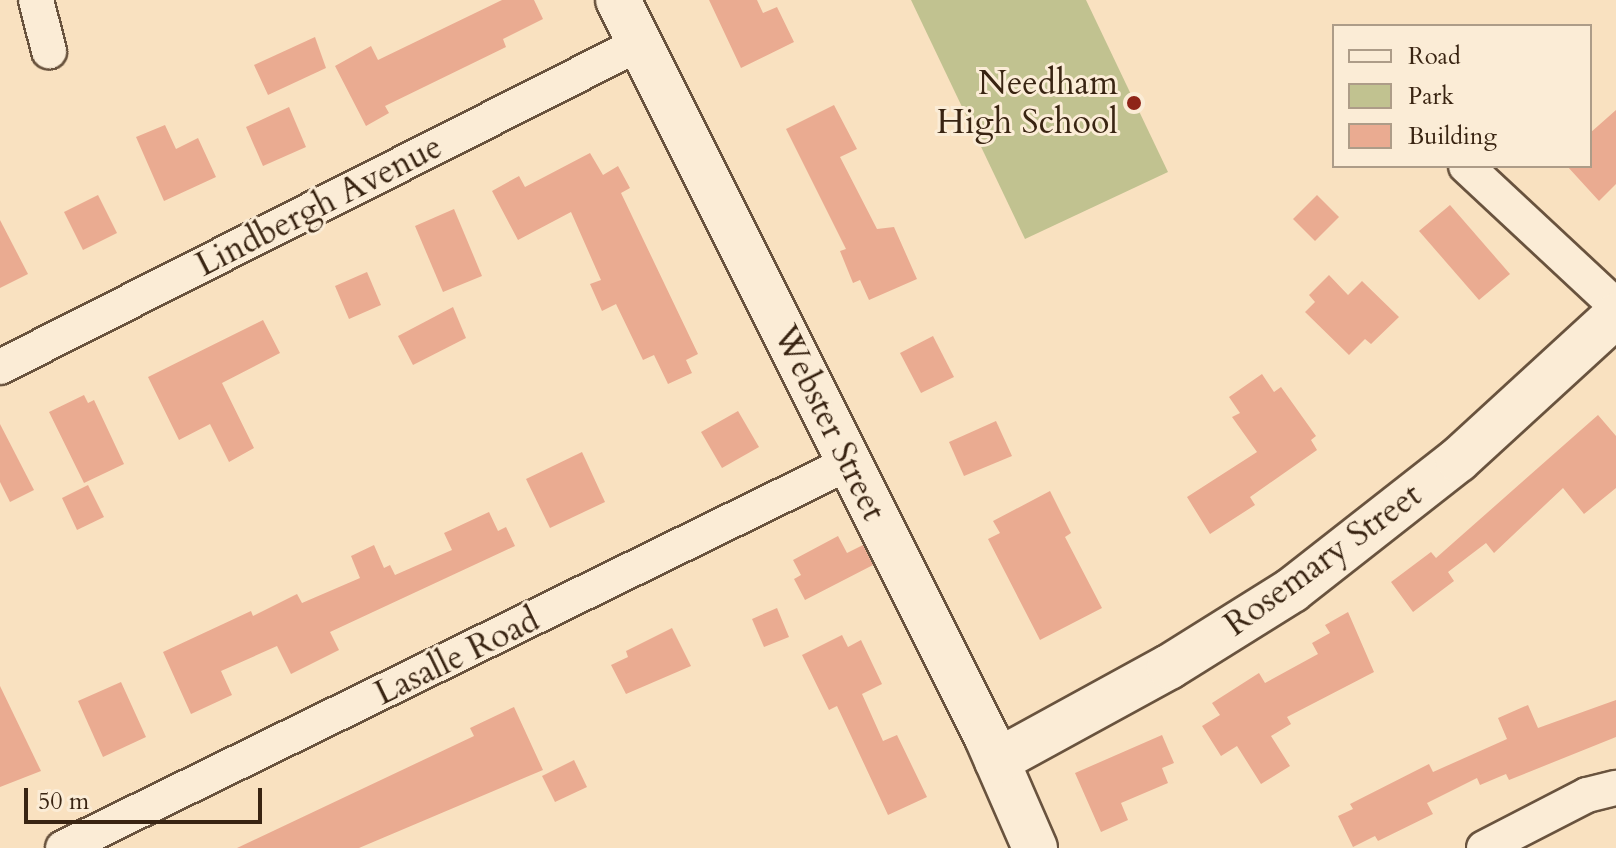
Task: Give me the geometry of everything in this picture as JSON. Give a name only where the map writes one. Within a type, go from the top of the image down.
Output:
[{"type":"street","points":[[36,0],[49,51]]},
{"type":"street","name":"Webster Street","points":[[618,0],[997,761],[1035,848]]},
{"type":"street","name":"Lindbergh Avenue","points":[[0,367],[639,44]]},
{"type":"street","points":[[1468,168],[1616,306]]},
{"type":"street","name":"Rosemary Street","points":[[997,761],[1169,667],[1292,590],[1458,460],[1616,315]]},
{"type":"street","name":"Lasalle Road","points":[[63,848],[849,463]]},
{"type":"street","points":[[1484,848],[1587,795],[1616,788]]},
{"type":"green space","points":[[911,0],[1086,0],[1168,172],[1025,239]]},
{"type":"building","points":[[502,0],[534,0],[543,19],[503,39],[506,47],[385,106],[389,113],[366,126],[335,66],[371,46],[378,60]]},
{"type":"building","points":[[709,0],[757,0],[763,13],[777,7],[794,42],[741,68]]},
{"type":"building","points":[[315,37],[326,68],[268,95],[254,65]]},
{"type":"building","points":[[834,105],[857,149],[840,157],[877,229],[894,227],[917,279],[869,300],[860,280],[853,283],[840,251],[846,249],[786,129]]},
{"type":"building","points":[[289,107],[306,147],[263,166],[246,127]]},
{"type":"building","points":[[1616,110],[1616,184],[1599,201],[1569,168],[1592,168],[1592,131]]},
{"type":"building","points":[[165,125],[176,149],[198,138],[216,177],[164,201],[136,137]]},
{"type":"building","points":[[590,153],[603,175],[618,166],[630,188],[621,193],[698,354],[686,360],[692,373],[668,384],[654,355],[643,360],[616,304],[602,311],[590,284],[601,280],[571,212],[518,240],[492,191],[519,176],[525,187]]},
{"type":"building","points":[[98,195],[117,233],[83,250],[64,212]]},
{"type":"building","points":[[1317,195],[1339,217],[1315,241],[1293,219]]},
{"type":"building","points":[[1450,205],[1510,274],[1479,300],[1419,231]]},
{"type":"building","points":[[454,209],[482,276],[443,292],[415,226]]},
{"type":"building","points":[[0,220],[28,274],[0,288]]},
{"type":"building","points":[[367,272],[381,305],[349,319],[335,286]]},
{"type":"building","points":[[1329,275],[1348,295],[1362,281],[1399,317],[1371,344],[1365,339],[1349,355],[1305,312],[1315,302],[1309,295]]},
{"type":"building","points":[[453,307],[466,338],[413,365],[398,336]]},
{"type":"building","points":[[263,320],[280,353],[222,383],[254,448],[229,462],[210,424],[179,440],[148,377]]},
{"type":"building","points":[[933,336],[954,377],[921,393],[900,353]]},
{"type":"building","points":[[1262,374],[1274,392],[1281,387],[1316,436],[1311,440],[1317,450],[1250,497],[1255,505],[1210,534],[1187,497],[1257,452],[1232,417],[1240,413],[1229,397]]},
{"type":"building","points":[[84,395],[88,403],[94,400],[124,464],[84,483],[49,412]]},
{"type":"building","points":[[738,411],[759,447],[722,468],[701,432]]},
{"type":"building","points":[[1598,415],[1616,436],[1616,488],[1584,514],[1563,488],[1494,553],[1486,543],[1448,572],[1454,581],[1413,612],[1391,582],[1431,552],[1436,558]]},
{"type":"building","points":[[996,421],[1012,456],[964,476],[949,442]]},
{"type":"building","points":[[0,424],[34,490],[10,502],[0,482]]},
{"type":"building","points":[[582,452],[605,502],[550,528],[526,479]]},
{"type":"building","points":[[88,485],[104,517],[77,530],[62,498]]},
{"type":"building","points":[[1050,491],[1071,533],[1065,537],[1102,608],[1040,640],[988,539],[1000,533],[993,521]]},
{"type":"building","points":[[489,512],[498,531],[506,527],[515,546],[330,632],[339,650],[291,674],[277,646],[221,671],[232,695],[191,714],[163,652],[251,611],[253,616],[297,594],[302,603],[360,578],[351,556],[374,545],[384,568],[390,565],[395,575],[452,550],[444,533]]},
{"type":"building","points":[[838,536],[847,553],[863,545],[873,565],[805,600],[794,579],[801,575],[793,560]]},
{"type":"building","points":[[777,608],[789,637],[764,647],[752,619]]},
{"type":"building","points":[[1348,612],[1374,672],[1287,717],[1291,724],[1271,736],[1290,766],[1261,784],[1237,746],[1221,756],[1202,726],[1220,715],[1212,703],[1259,673],[1265,683],[1318,654],[1312,643],[1330,633],[1325,625]]},
{"type":"building","points":[[672,628],[691,666],[626,694],[611,665],[628,657],[626,651]]},
{"type":"building","points":[[842,635],[848,647],[861,640],[882,684],[862,694],[883,741],[897,735],[927,797],[888,815],[837,706],[829,710],[802,655]]},
{"type":"building","points":[[121,682],[146,737],[103,757],[78,701]]},
{"type":"building","points":[[0,686],[41,771],[0,787]]},
{"type":"building","points":[[1616,700],[1616,737],[1509,780],[1506,774],[1480,785],[1477,778],[1427,803],[1433,814],[1378,841],[1375,836],[1353,847],[1338,816],[1353,809],[1350,804],[1429,764],[1433,772],[1507,739],[1498,718],[1528,705],[1538,728]]},
{"type":"building","points":[[514,707],[543,770],[359,848],[237,848],[474,736],[470,728]]},
{"type":"building","points":[[1162,735],[1174,763],[1162,768],[1168,783],[1121,803],[1128,820],[1101,832],[1075,773]]},
{"type":"building","points":[[574,760],[587,787],[555,802],[542,776]]},
{"type":"place","name":"Needham High School","points":[[1134,103]]}]
